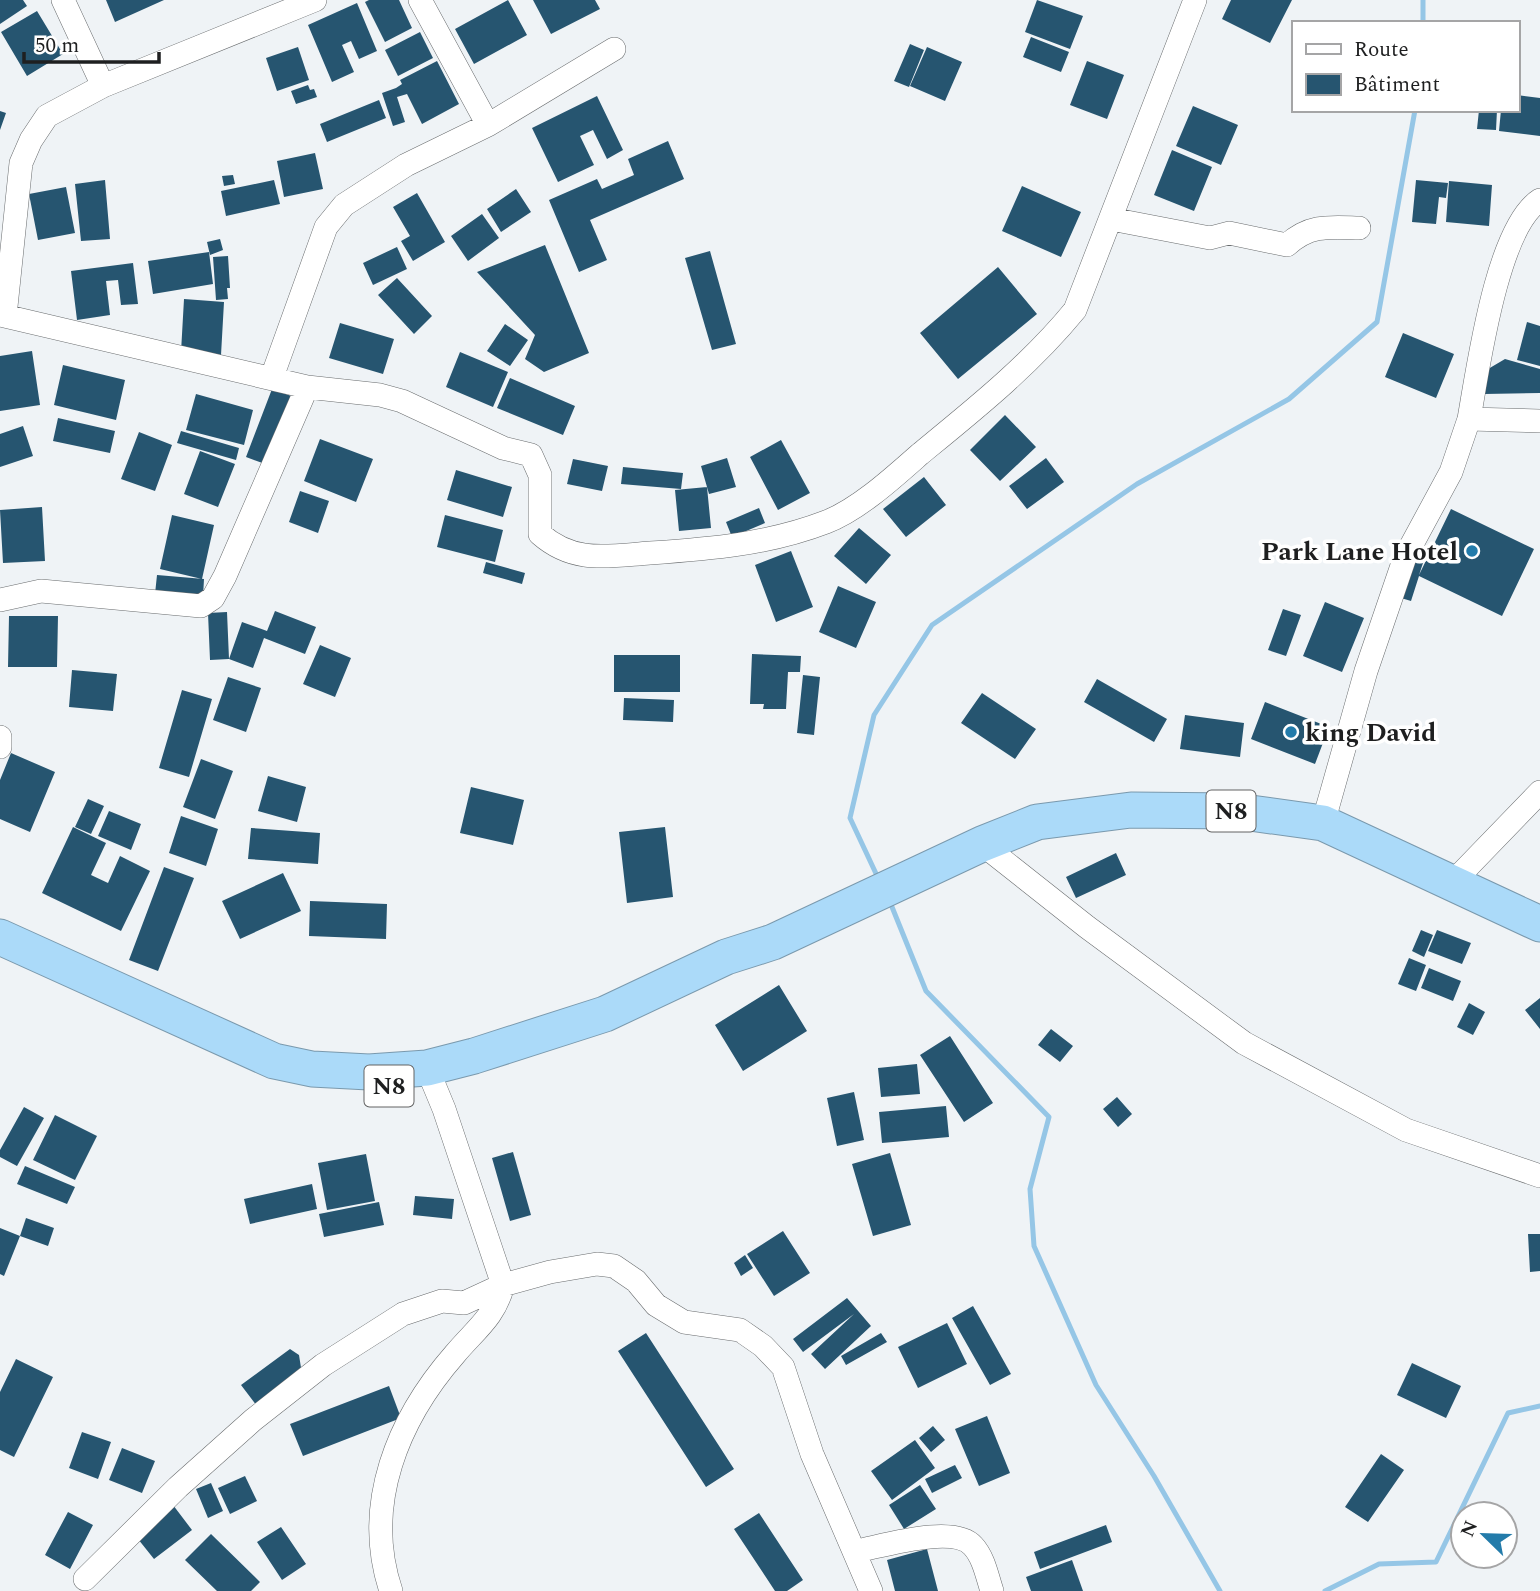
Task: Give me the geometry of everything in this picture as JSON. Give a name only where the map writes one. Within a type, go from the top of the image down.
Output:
[{"type":"highway","name":"N8","points":[[0,955],[49,969],[274,1061],[313,1069],[431,1076],[606,1014],[726,957],[773,942],[982,844],[1037,822],[1131,810],[1236,811],[1323,823],[1540,924]]},
{"type":"highway","name":"N8","points":[[0,937],[49,969]]},
{"type":"street","points":[[62,0],[103,86]]},
{"type":"street","points":[[315,0],[103,86],[47,116],[21,163],[3,315],[307,387],[380,395],[402,401],[503,448],[531,455],[540,475],[540,534],[555,548],[588,557],[732,548],[828,522],[882,487],[994,392],[1050,340],[1075,310],[1195,0]]},
{"type":"street","points":[[420,0],[488,125]]},
{"type":"street","points":[[272,377],[322,237],[344,205],[406,165],[488,125],[614,49]]},
{"type":"street","points":[[1323,823],[1366,671],[1405,557],[1451,472],[1469,419],[1490,305],[1502,269],[1521,217],[1540,200]]},
{"type":"street","points":[[1111,219],[1210,238],[1229,233],[1287,244],[1302,231],[1322,226],[1359,228]]},
{"type":"street","points":[[0,600],[41,591],[201,607],[213,598],[225,576],[307,387]]},
{"type":"street","points":[[1469,419],[1540,421]]},
{"type":"street","points":[[0,737],[0,747]]},
{"type":"street","points":[[1453,882],[1540,792]]},
{"type":"street","points":[[982,844],[1087,927],[1244,1043],[1406,1130],[1540,1176]]},
{"type":"street","points":[[391,1591],[379,1534],[387,1467],[413,1411],[454,1354],[485,1324],[498,1305],[503,1285],[431,1076]]},
{"type":"street","points":[[85,1580],[178,1486],[253,1420],[323,1365],[403,1314],[442,1301],[464,1303],[503,1285],[597,1264],[614,1266],[636,1280],[656,1304],[684,1322],[740,1330],[763,1346],[783,1367],[812,1454],[871,1591]]},
{"type":"street","points":[[856,1551],[949,1534],[971,1542],[992,1591]]},
{"type":"building","points":[[0,0],[23,0],[27,6],[0,24]]},
{"type":"building","points":[[106,0],[164,0],[115,22]]},
{"type":"building","points":[[399,0],[412,28],[385,42],[365,2]]},
{"type":"building","points":[[508,0],[527,35],[474,64],[455,29]]},
{"type":"building","points":[[533,0],[595,0],[600,9],[551,34]]},
{"type":"building","points":[[1037,0],[1083,16],[1070,49],[1025,32]]},
{"type":"building","points":[[1231,0],[1292,0],[1270,43],[1222,19]]},
{"type":"building","points":[[357,3],[377,51],[359,59],[351,41],[342,45],[354,72],[332,82],[308,25]]},
{"type":"building","points":[[37,11],[63,54],[27,76],[1,32]]},
{"type":"building","points":[[420,32],[433,58],[398,76],[385,50]]},
{"type":"building","points":[[1031,37],[1069,52],[1061,72],[1023,57]]},
{"type":"building","points":[[910,44],[924,50],[909,87],[894,81]]},
{"type":"building","points":[[298,47],[309,80],[277,91],[266,58]]},
{"type":"building","points":[[927,47],[962,62],[945,101],[910,86]]},
{"type":"building","points":[[437,61],[459,104],[422,124],[407,94],[397,97],[405,122],[393,126],[382,93],[396,88],[402,84],[400,80]]},
{"type":"building","points":[[1087,61],[1124,75],[1107,119],[1070,105]]},
{"type":"building","points":[[308,85],[310,90],[314,89],[317,97],[296,104],[291,91]]},
{"type":"building","points":[[1519,95],[1540,98],[1540,136],[1499,131],[1501,112],[1519,112]]},
{"type":"building","points":[[597,96],[623,150],[607,159],[593,130],[580,136],[594,165],[558,182],[532,128]]},
{"type":"building","points":[[379,100],[386,118],[327,142],[320,124]]},
{"type":"building","points":[[1193,106],[1238,125],[1221,165],[1176,146]]},
{"type":"building","points":[[0,111],[6,113],[0,130]]},
{"type":"building","points":[[1479,112],[1497,112],[1496,130],[1477,129]]},
{"type":"building","points":[[668,141],[684,179],[590,220],[607,260],[579,272],[549,200],[597,179],[602,189],[634,175],[628,159]]},
{"type":"building","points":[[1172,150],[1212,167],[1194,211],[1154,195]]},
{"type":"building","points":[[315,153],[323,189],[284,197],[277,161]]},
{"type":"building","points":[[233,175],[235,184],[224,186],[222,176]]},
{"type":"building","points":[[105,180],[110,239],[81,241],[75,184]]},
{"type":"building","points":[[274,180],[280,204],[226,216],[221,191]]},
{"type":"building","points":[[1416,180],[1448,183],[1446,198],[1439,197],[1436,224],[1412,222]]},
{"type":"building","points":[[1449,181],[1492,185],[1489,226],[1446,222]]},
{"type":"building","points":[[1022,186],[1081,212],[1061,257],[1002,231]]},
{"type":"building","points":[[66,187],[75,233],[38,240],[29,194]]},
{"type":"building","points":[[516,189],[531,212],[501,232],[487,209]]},
{"type":"building","points":[[417,193],[445,242],[413,261],[401,241],[410,236],[393,207]]},
{"type":"building","points":[[482,214],[499,238],[468,261],[451,236]]},
{"type":"building","points":[[220,239],[223,250],[210,255],[207,242]]},
{"type":"building","points":[[545,245],[589,353],[544,372],[525,359],[535,335],[477,272]]},
{"type":"building","points":[[397,247],[407,269],[373,285],[363,263]]},
{"type":"building","points":[[710,251],[736,344],[712,350],[685,258]]},
{"type":"building","points":[[209,252],[213,284],[153,294],[148,261]]},
{"type":"building","points":[[228,256],[228,299],[216,300],[213,257]]},
{"type":"building","points":[[133,263],[138,304],[121,305],[118,280],[106,281],[110,315],[77,320],[71,271]]},
{"type":"building","points":[[998,267],[1037,314],[958,379],[920,333]]},
{"type":"building","points":[[397,278],[432,316],[414,334],[378,295]]},
{"type":"building","points":[[184,299],[224,302],[221,355],[181,352]]},
{"type":"building","points":[[1527,322],[1540,326],[1540,366],[1517,360]]},
{"type":"building","points":[[340,323],[394,339],[383,374],[329,358]]},
{"type":"building","points":[[505,324],[528,340],[510,366],[487,351]]},
{"type":"building","points":[[1403,333],[1454,354],[1436,398],[1385,377]]},
{"type":"building","points":[[32,351],[40,405],[0,411],[0,356]]},
{"type":"building","points":[[460,352],[508,372],[493,407],[446,387]]},
{"type":"building","points":[[1505,359],[1540,369],[1540,393],[1484,394],[1483,372]]},
{"type":"building","points":[[63,365],[125,380],[116,420],[54,405]]},
{"type":"building","points":[[510,378],[575,406],[563,435],[497,408]]},
{"type":"building","points":[[272,389],[294,397],[268,465],[246,457]]},
{"type":"building","points":[[196,394],[253,410],[244,445],[186,430]]},
{"type":"building","points":[[1005,415],[1036,447],[1000,481],[970,450]]},
{"type":"building","points":[[58,418],[115,431],[110,453],[53,441]]},
{"type":"building","points":[[23,426],[33,456],[0,467],[0,434]]},
{"type":"building","points":[[181,431],[239,448],[236,460],[177,443]]},
{"type":"building","points":[[139,432],[172,445],[155,491],[121,479]]},
{"type":"building","points":[[320,439],[373,459],[356,502],[304,481]]},
{"type":"building","points":[[781,440],[810,493],[778,510],[750,457]]},
{"type":"building","points":[[200,451],[235,464],[218,507],[184,494]]},
{"type":"building","points":[[727,458],[736,487],[709,494],[701,466]]},
{"type":"building","points":[[1046,458],[1064,482],[1027,509],[1009,486]]},
{"type":"building","points":[[573,459],[608,466],[602,491],[567,484]]},
{"type":"building","points":[[623,467],[683,473],[681,489],[621,484]]},
{"type":"building","points":[[456,470],[512,487],[503,517],[447,500]]},
{"type":"building","points":[[924,477],[946,505],[906,537],[883,509]]},
{"type":"building","points":[[707,487],[711,528],[679,531],[675,490]]},
{"type":"building","points":[[300,491],[329,501],[318,533],[289,522]]},
{"type":"building","points":[[42,507],[45,561],[3,563],[0,510]]},
{"type":"building","points":[[759,508],[765,523],[732,537],[726,522]]},
{"type":"building","points":[[1451,509],[1534,549],[1502,616],[1419,576],[1411,601],[1401,598],[1414,557],[1424,560],[1419,575]]},
{"type":"building","points":[[172,515],[214,525],[202,579],[160,569]]},
{"type":"building","points":[[445,515],[503,530],[495,562],[437,547]]},
{"type":"building","points":[[859,528],[891,555],[866,584],[834,556]]},
{"type":"building","points":[[791,551],[813,607],[776,622],[755,565]]},
{"type":"building","points":[[486,562],[525,573],[522,584],[483,573]]},
{"type":"building","points":[[157,575],[204,579],[203,597],[155,594]]},
{"type":"building","points":[[838,586],[876,602],[856,648],[819,632]]},
{"type":"building","points":[[1325,602],[1364,618],[1342,672],[1303,656]]},
{"type":"building","points":[[1283,609],[1301,615],[1286,656],[1268,650]]},
{"type":"building","points":[[275,611],[316,627],[305,654],[264,638],[253,668],[229,659],[242,622],[267,631]]},
{"type":"building","points":[[227,612],[229,659],[210,660],[208,613]]},
{"type":"building","points":[[9,616],[58,616],[57,667],[8,667]]},
{"type":"building","points":[[320,645],[351,658],[335,697],[303,684]]},
{"type":"building","points":[[752,654],[801,656],[800,672],[788,672],[786,709],[763,709],[764,704],[750,704]]},
{"type":"building","points":[[614,655],[680,655],[680,692],[614,692]]},
{"type":"building","points":[[72,670],[117,674],[113,711],[69,707]]},
{"type":"building","points":[[803,675],[820,677],[814,735],[797,733]]},
{"type":"building","points":[[228,677],[261,688],[246,732],[213,720]]},
{"type":"building","points":[[1097,679],[1167,719],[1154,742],[1084,702]]},
{"type":"building","points":[[182,690],[212,699],[189,777],[159,768]]},
{"type":"building","points":[[982,693],[1036,729],[1015,759],[961,723]]},
{"type":"building","points":[[624,698],[674,700],[673,722],[623,720]]},
{"type":"building","points":[[1265,702],[1329,727],[1315,764],[1251,739]]},
{"type":"building","points":[[1185,715],[1244,723],[1240,757],[1180,749]]},
{"type":"building","points":[[11,753],[55,772],[30,832],[0,819],[0,780]]},
{"type":"building","points":[[201,759],[233,771],[215,819],[183,807]]},
{"type":"building","points":[[268,776],[306,787],[297,822],[258,811]]},
{"type":"building","points":[[471,787],[524,800],[513,845],[460,833]]},
{"type":"building","points":[[88,799],[104,806],[91,834],[75,827]]},
{"type":"building","points":[[109,811],[141,824],[131,850],[98,836]]},
{"type":"building","points":[[181,816],[218,829],[206,866],[169,853]]},
{"type":"building","points":[[73,827],[106,843],[91,875],[108,883],[120,856],[150,871],[121,931],[42,893]]},
{"type":"building","points":[[665,827],[673,897],[627,903],[619,832]]},
{"type":"building","points":[[251,828],[320,833],[318,864],[248,859]]},
{"type":"building","points":[[1116,853],[1126,875],[1076,898],[1066,877]]},
{"type":"building","points":[[164,867],[194,878],[158,971],[129,960]]},
{"type":"building","points":[[283,873],[301,911],[240,939],[222,901]]},
{"type":"building","points":[[310,901],[387,904],[386,939],[309,936]]},
{"type":"building","points":[[1421,930],[1433,935],[1424,957],[1412,951]]},
{"type":"building","points":[[1437,930],[1471,943],[1462,964],[1428,951]]},
{"type":"building","points":[[1409,958],[1426,965],[1416,991],[1398,984]]},
{"type":"building","points":[[1429,968],[1461,981],[1453,1001],[1421,988]]},
{"type":"building","points":[[779,985],[807,1031],[743,1071],[715,1025]]},
{"type":"building","points":[[1540,998],[1540,1029],[1525,1010]]},
{"type":"building","points":[[1469,1003],[1485,1012],[1473,1035],[1457,1027]]},
{"type":"building","points":[[1051,1029],[1073,1046],[1060,1062],[1038,1045]]},
{"type":"building","points":[[950,1036],[993,1103],[964,1122],[920,1055]]},
{"type":"building","points":[[917,1064],[920,1094],[881,1097],[878,1068]]},
{"type":"building","points":[[854,1092],[864,1140],[837,1146],[827,1098]]},
{"type":"building","points":[[1117,1097],[1132,1114],[1118,1127],[1103,1109]]},
{"type":"building","points":[[946,1106],[949,1137],[882,1143],[879,1112]]},
{"type":"building","points":[[24,1107],[44,1118],[17,1166],[0,1157],[0,1150]]},
{"type":"building","points":[[55,1115],[97,1136],[75,1180],[33,1160]]},
{"type":"building","points":[[513,1152],[531,1215],[510,1221],[492,1158]]},
{"type":"building","points":[[890,1153],[911,1225],[873,1236],[852,1164]]},
{"type":"building","points":[[366,1154],[375,1201],[327,1210],[318,1163]]},
{"type":"building","points":[[25,1166],[75,1187],[67,1204],[17,1184]]},
{"type":"building","points":[[312,1184],[317,1209],[250,1224],[244,1199]]},
{"type":"building","points":[[415,1196],[454,1199],[452,1219],[413,1215]]},
{"type":"building","points":[[379,1202],[384,1225],[324,1237],[319,1214]]},
{"type":"building","points":[[26,1218],[54,1228],[48,1246],[20,1236]]},
{"type":"building","points":[[0,1228],[20,1236],[4,1276],[0,1274]]},
{"type":"building","points":[[783,1231],[810,1273],[774,1296],[747,1254]]},
{"type":"building","points":[[1528,1234],[1540,1234],[1540,1271],[1530,1272]]},
{"type":"building","points":[[745,1255],[753,1268],[741,1276],[734,1263]]},
{"type":"building","points":[[847,1298],[871,1326],[825,1369],[811,1354],[854,1314],[803,1352],[793,1339]]},
{"type":"building","points":[[973,1306],[1011,1374],[990,1385],[952,1318]]},
{"type":"building","points":[[947,1323],[967,1364],[918,1388],[898,1347]]},
{"type":"building","points":[[646,1333],[734,1469],[706,1487],[618,1351]]},
{"type":"building","points":[[881,1333],[887,1342],[846,1365],[841,1356]]},
{"type":"building","points":[[290,1349],[299,1355],[302,1374],[257,1406],[241,1385]]},
{"type":"building","points":[[16,1359],[53,1377],[14,1457],[0,1450],[0,1392]]},
{"type":"building","points":[[1412,1363],[1461,1386],[1446,1418],[1397,1395]]},
{"type":"building","points":[[389,1386],[401,1418],[303,1456],[290,1424]]},
{"type":"building","points":[[987,1416],[1010,1473],[979,1486],[955,1429]]},
{"type":"building","points":[[933,1426],[945,1440],[931,1452],[919,1438]]},
{"type":"building","points":[[82,1432],[111,1442],[98,1479],[69,1468]]},
{"type":"building","points":[[915,1440],[935,1468],[892,1500],[871,1471]]},
{"type":"building","points":[[122,1448],[155,1461],[142,1493],[109,1480]]},
{"type":"building","points":[[1381,1454],[1404,1470],[1368,1522],[1345,1507]]},
{"type":"building","points":[[955,1465],[962,1478],[932,1493],[925,1479]]},
{"type":"building","points":[[245,1476],[257,1501],[230,1514],[218,1488]]},
{"type":"building","points":[[211,1483],[223,1511],[208,1518],[196,1489]]},
{"type":"building","points":[[920,1485],[936,1509],[904,1529],[889,1505]]},
{"type":"building","points":[[173,1505],[192,1530],[154,1559],[134,1534]]},
{"type":"building","points":[[68,1512],[93,1525],[70,1569],[45,1555]]},
{"type":"building","points":[[759,1513],[803,1580],[787,1591],[775,1591],[734,1529]]},
{"type":"building","points":[[1106,1525],[1112,1542],[1040,1569],[1034,1552]]},
{"type":"building","points":[[281,1527],[306,1564],[282,1580],[257,1542]]},
{"type":"building","points":[[211,1534],[260,1582],[251,1591],[217,1591],[185,1560]]},
{"type":"building","points":[[927,1549],[938,1591],[895,1591],[887,1560]]},
{"type":"building","points":[[1072,1560],[1083,1591],[1031,1591],[1026,1577]]},
{"type":"waterway","points":[[1423,0],[1423,21]]},
{"type":"waterway","points":[[879,880],[850,818],[874,715],[932,625],[1137,484],[1289,399],[1377,322],[1415,112]]},
{"type":"waterway","points":[[890,902],[926,991],[1049,1117],[1030,1189],[1034,1246],[1096,1385],[1154,1476],[1220,1591]]},
{"type":"waterway","points":[[1325,1591],[1379,1564],[1436,1562],[1508,1413],[1540,1406]]},
{"type":"place","name":"Park Lane Hotel","points":[[1472,551]]},
{"type":"place","name":"king David","points":[[1291,732]]}]
